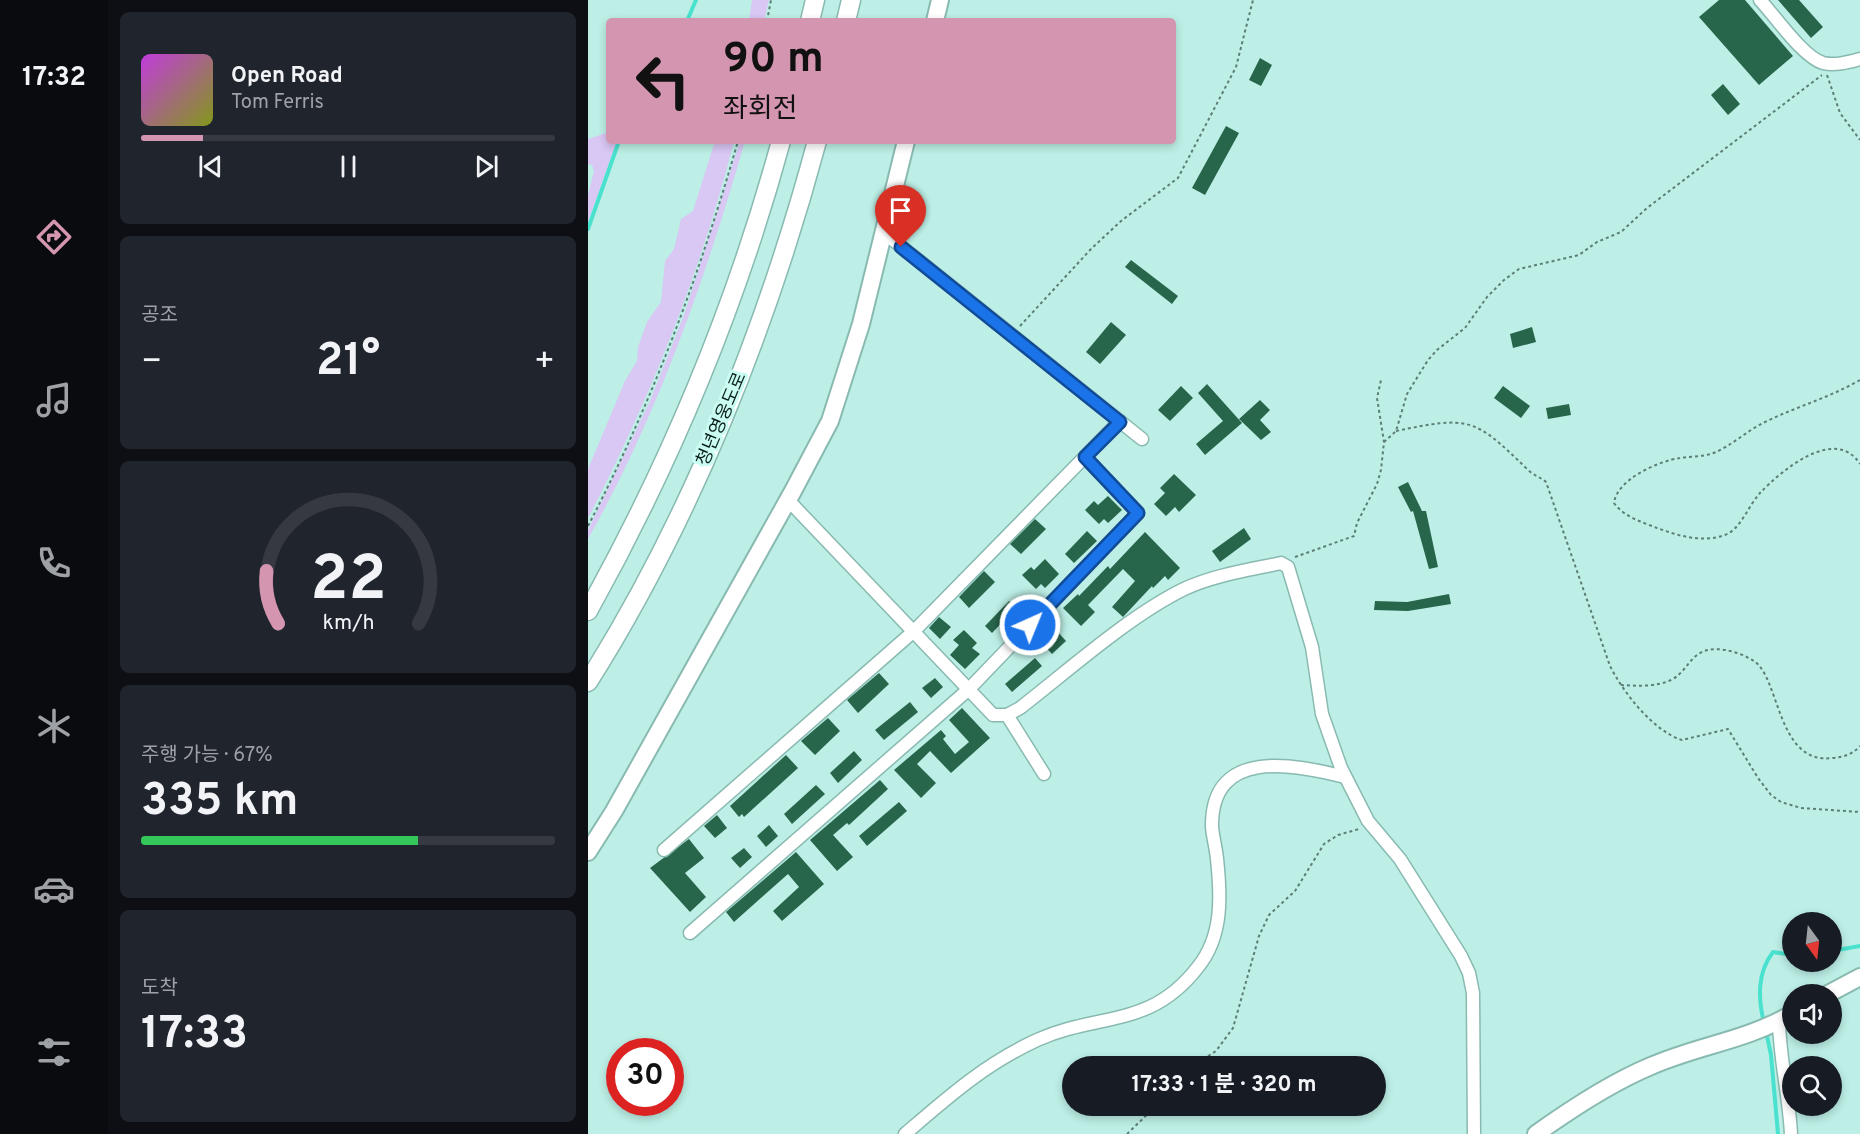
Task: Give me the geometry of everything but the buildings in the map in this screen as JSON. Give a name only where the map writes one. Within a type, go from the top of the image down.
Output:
[{"type":"highway","points":[[811,18],[815,0]]},
{"type":"highway","points":[[847,18],[851,0]]},
{"type":"highway","name":"청년영웅도로","points":[[588,611],[659,475],[700,382],[737,284],[780,144]]},
{"type":"highway","name":"청년영웅도로","points":[[588,682],[655,562],[691,490],[733,395],[770,296],[817,144]]},
{"type":"main road","points":[[936,18],[940,0]]},
{"type":"main road","points":[[588,852],[614,811],[817,448],[841,392],[861,324],[905,144]]},
{"type":"main road","points":[[1842,987],[1860,977]]},
{"type":"main road","points":[[1536,1134],[1597,1094],[1651,1066],[1762,1032],[1782,1020]]},
{"type":"street","points":[[1760,0],[1810,56],[1824,63],[1842,63],[1860,59]]},
{"type":"street","points":[[883,232],[1142,439]]},
{"type":"street","points":[[664,850],[914,631],[1120,422]]},
{"type":"street","points":[[690,933],[969,689],[1138,513],[1085,457]]},
{"type":"street","points":[[788,500],[993,715],[1007,715],[1154,606],[1185,589],[1218,576],[1281,563],[1288,567],[1312,647],[1322,714],[1334,753],[1370,825],[1406,867],[1469,973],[1473,993],[1474,1134]]},
{"type":"street","points":[[1007,715],[1044,774]]},
{"type":"street","points":[[1315,769],[1328,763],[1334,753]]},
{"type":"street","points":[[905,1134],[993,1062],[1057,1033],[1139,1013],[1167,999],[1181,987],[1205,959],[1212,946],[1218,922],[1218,858],[1212,829],[1216,798],[1232,779],[1255,767],[1283,765],[1315,769],[1345,777]]},
{"type":"street","points":[[1782,1043],[1780,1056],[1790,1108],[1791,1134]]},
{"type":"path","points":[[768,18],[771,0]]},
{"type":"path","points":[[1012,335],[1091,249],[1121,221],[1178,178],[1236,67],[1253,0]]},
{"type":"path","points":[[1384,442],[1396,431],[1407,394],[1428,360],[1465,328],[1487,297],[1512,274],[1526,267],[1579,255],[1597,242],[1621,232],[1647,208],[1825,72],[1831,79],[1840,113],[1860,140]]},
{"type":"path","points":[[588,526],[625,454],[681,317],[737,144]]},
{"type":"path","points":[[1281,563],[1354,536],[1357,524],[1377,484],[1384,442],[1377,411],[1381,380]]},
{"type":"path","points":[[1860,380],[1839,392],[1762,423],[1708,455],[1677,458],[1655,465],[1625,484],[1615,496],[1614,503],[1627,515],[1684,538],[1724,535],[1734,529],[1766,487],[1811,455],[1821,450],[1840,448],[1849,452],[1860,464]]},
{"type":"path","points":[[1396,431],[1448,422],[1470,424],[1495,438],[1528,470],[1546,482],[1610,666],[1636,705],[1676,738],[1687,740],[1717,729],[1728,729],[1758,778],[1771,795],[1781,802],[1795,807],[1860,812]]},
{"type":"path","points":[[1621,685],[1655,685],[1671,681],[1682,673],[1698,654],[1716,649],[1729,651],[1755,661],[1763,669],[1782,723],[1810,754],[1817,758],[1829,759],[1849,755],[1860,746]]},
{"type":"path","points":[[1208,1056],[1216,1051],[1233,1028],[1259,936],[1269,915],[1295,891],[1324,844],[1338,835],[1370,825]]},
{"type":"path","points":[[1126,1134],[1145,1116]]},
{"type":"shaded area","points":[[752,0],[769,0],[765,18],[749,18]]},
{"type":"shaded area","points":[[606,133],[606,144],[616,144],[588,222],[588,195],[594,171],[592,165],[588,164],[588,139]]},
{"type":"shaded area","points":[[714,144],[733,144],[707,237],[672,334],[632,429],[588,518],[588,469],[625,381],[637,361],[638,347],[647,322],[661,302],[665,261],[674,249],[681,219],[693,211]]},
{"type":"shaded area","points":[[739,144],[744,144],[714,243],[678,344],[637,444],[588,539],[588,530],[650,401],[684,315]]},
{"type":"waterway","points":[[688,18],[696,0]]},
{"type":"waterway","points":[[588,229],[618,144]]},
{"type":"waterway","points":[[1842,949],[1860,946]]},
{"type":"waterway","points":[[1764,1023],[1760,995],[1764,968],[1773,952],[1782,953]]},
{"type":"waterway","points":[[1766,1031],[1771,1055],[1778,1134]]},
{"type":"route","points":[[901,247],[1120,422],[1085,457],[1138,513],[1030,625]]}]
